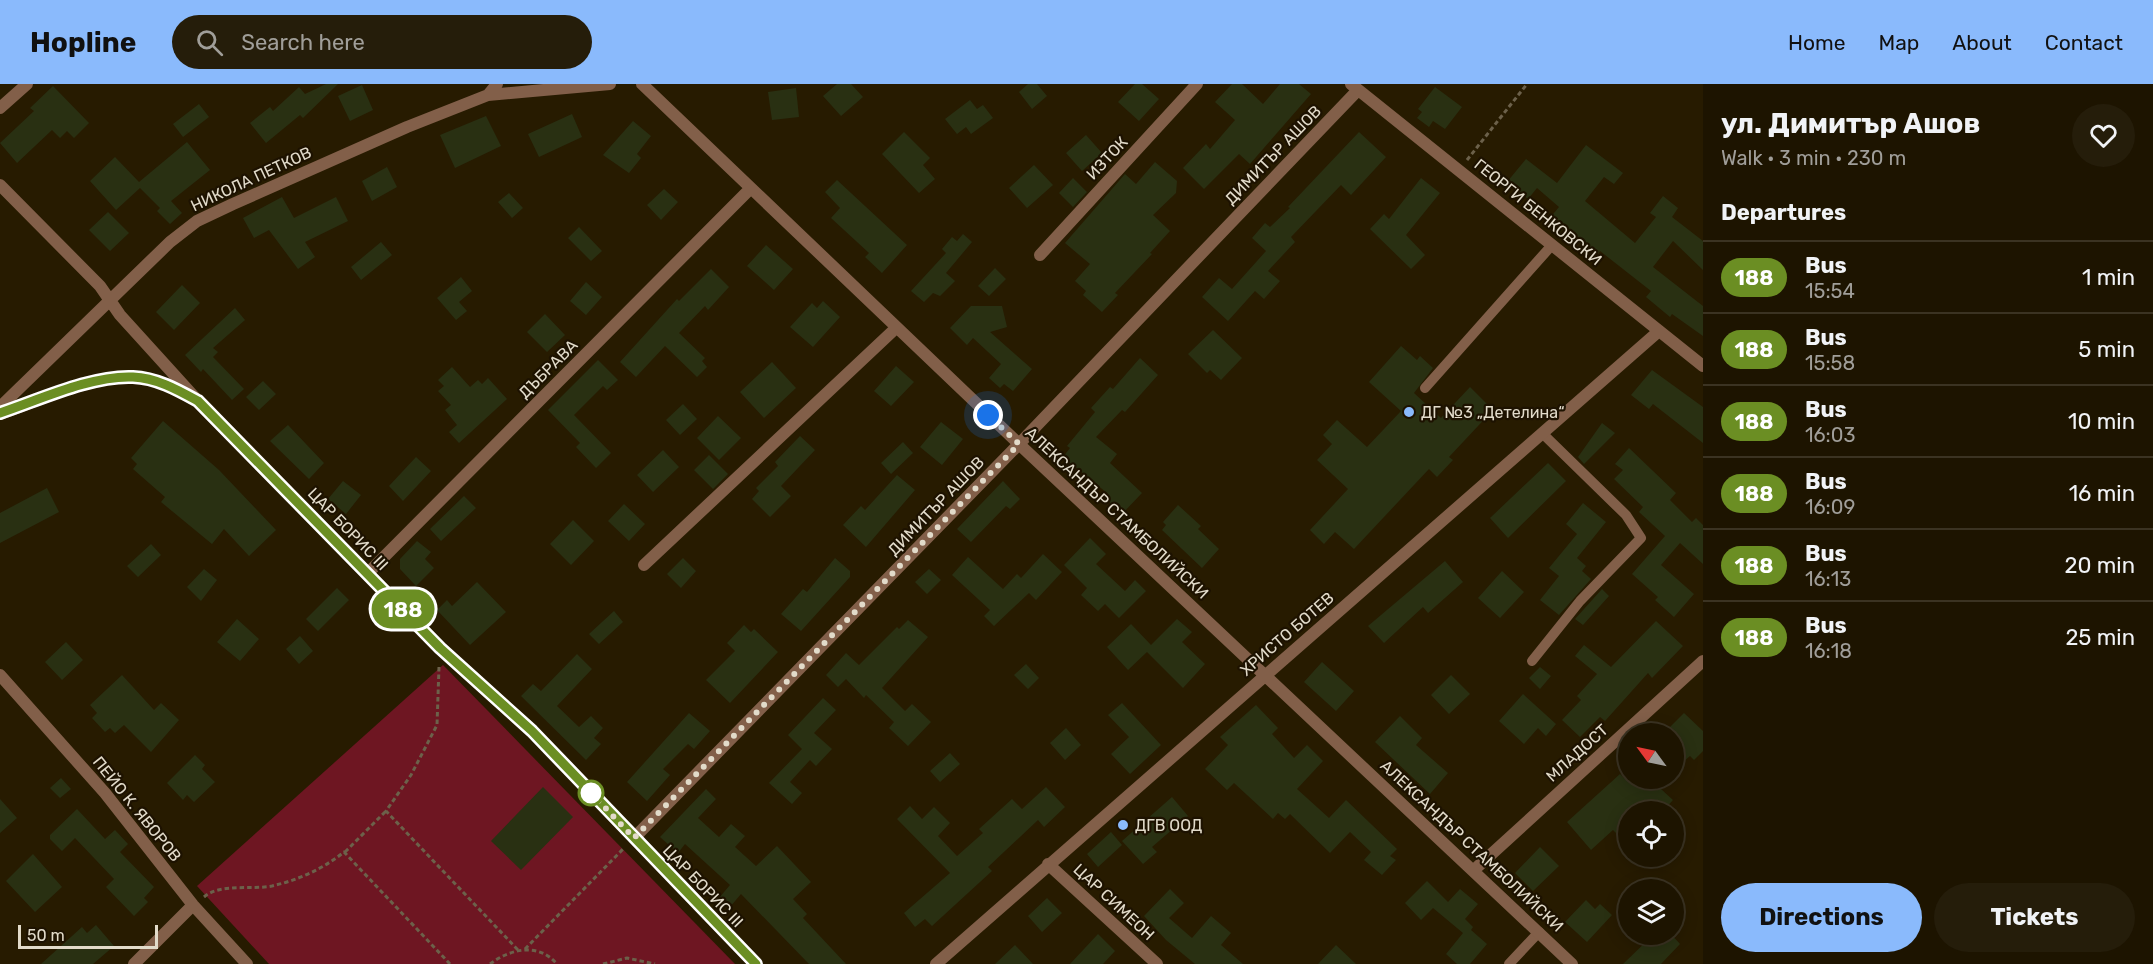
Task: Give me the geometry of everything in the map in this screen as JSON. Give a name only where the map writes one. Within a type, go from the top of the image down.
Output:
[{"type":"street","points":[[0,108],[27,84]]},
{"type":"street","name":"НИКОЛА ПЕТКОВ","points":[[0,407],[170,242],[197,221],[364,146],[488,95],[497,84]]},
{"type":"street","points":[[488,95],[610,84]]},
{"type":"street","name":"АЛЕКСАНДЪР СТАМБОЛИЙСКИ","points":[[642,84],[896,328],[1572,964]]},
{"type":"street","name":"ИЗТОК","points":[[1040,255],[1197,84]]},
{"type":"street","name":"ГЕОРГИ БЕНКОВСКИ","points":[[1355,87],[1703,366]]},
{"type":"street","name":"ДИМИТЪР АШОВ","points":[[634,838],[1019,444],[1355,87]]},
{"type":"street","name":"ЦАР БОРИС III","points":[[0,186],[110,300],[120,315],[198,401],[440,648],[532,731],[756,964]]},
{"type":"street","name":"ДЪБРАВА","points":[[368,573],[750,189]]},
{"type":"street","points":[[644,565],[896,328]]},
{"type":"street","name":"ХРИСТО БОТЕВ","points":[[936,964],[1659,331]]},
{"type":"street","points":[[0,414],[89,384],[134,377],[172,387],[198,401]]},
{"type":"street","name":"МЛАДОСТ","points":[[1474,870],[1703,661]]},
{"type":"street","name":"ПЕЙО К. ЯВОРОВ","points":[[0,675],[105,793],[193,906],[247,964]]},
{"type":"street","name":"ЦАР СИМЕОН","points":[[1048,864],[1157,964]]},
{"type":"street","points":[[134,964],[193,906]]},
{"type":"lane","points":[[1425,388],[1552,245]]},
{"type":"lane","points":[[1532,661],[1580,601],[1641,538],[1626,515],[1542,433]]},
{"type":"lane","points":[[1509,964],[1539,932]]},
{"type":"path","points":[[1459,170],[1527,84]]},
{"type":"path","points":[[193,906],[212,890],[272,886],[317,870],[344,852],[386,811],[411,775],[437,725],[440,648]]},
{"type":"path","points":[[386,811],[518,950]]},
{"type":"path","points":[[525,949],[634,838]]},
{"type":"path","points":[[344,852],[450,964]]},
{"type":"path","points":[[490,964],[503,954],[525,949],[540,952],[557,964]]},
{"type":"path","points":[[603,964],[627,958],[655,964]]},
{"type":"shaded area","points":[[443,665],[735,964],[269,964],[197,886]]},
{"type":"building","points":[[326,84],[338,84],[303,118],[300,115],[266,143],[250,123],[270,107],[273,111],[299,87],[305,94]]},
{"type":"building","points":[[837,84],[851,84],[863,97],[841,116],[823,96]]},
{"type":"building","points":[[1028,84],[1037,84],[1047,96],[1032,109],[1019,92]]},
{"type":"building","points":[[1135,84],[1142,84],[1159,99],[1139,121],[1118,102]]},
{"type":"building","points":[[1232,84],[1242,84],[1263,104],[1280,84],[1299,84],[1311,94],[1250,164],[1239,154],[1204,189],[1183,168],[1206,144],[1210,149],[1235,120],[1215,102]]},
{"type":"building","points":[[362,85],[373,110],[350,121],[338,96]]},
{"type":"building","points":[[53,86],[89,123],[74,138],[67,131],[60,138],[52,130],[17,163],[0,143],[34,111],[30,108]]},
{"type":"building","points":[[1435,87],[1462,107],[1445,129],[1433,121],[1429,127],[1417,118],[1422,112],[1418,109]]},
{"type":"building","points":[[796,88],[799,117],[772,120],[768,92]]},
{"type":"building","points":[[970,100],[977,109],[983,105],[993,118],[971,134],[966,127],[957,134],[945,119]]},
{"type":"building","points":[[199,104],[209,117],[183,137],[173,124]]},
{"type":"building","points":[[572,114],[582,137],[539,157],[528,134]]},
{"type":"building","points":[[486,116],[501,146],[455,168],[440,135]]},
{"type":"building","points":[[633,121],[651,136],[637,154],[641,158],[629,173],[603,155]]},
{"type":"building","points":[[904,132],[930,158],[923,165],[935,179],[919,193],[882,154]]},
{"type":"building","points":[[1359,132],[1386,157],[1351,195],[1341,185],[1291,237],[1295,242],[1268,271],[1280,281],[1264,299],[1255,291],[1228,321],[1202,297],[1219,278],[1232,289],[1266,251],[1252,238],[1265,223],[1270,227],[1290,208],[1288,207]]},
{"type":"building","points":[[1086,135],[1102,153],[1082,171],[1066,153]]},
{"type":"building","points":[[187,142],[210,170],[171,201],[182,213],[170,224],[157,211],[160,208],[140,188],[116,210],[90,181],[115,157],[139,182]]},
{"type":"building","points":[[1586,145],[1623,173],[1614,184],[1604,177],[1585,201],[1635,243],[1656,217],[1650,213],[1663,196],[1678,208],[1672,217],[1703,241],[1703,270],[1673,241],[1653,267],[1703,306],[1703,336],[1672,314],[1670,317],[1646,297],[1651,291],[1600,251],[1598,254],[1565,226],[1558,236],[1544,225],[1559,207],[1537,188],[1528,199],[1507,182],[1526,159],[1557,183]]},
{"type":"building","points":[[1155,162],[1177,181],[1176,193],[1153,215],[1170,231],[1115,293],[1118,295],[1102,312],[1083,295],[1086,291],[1075,281],[1090,264],[1065,243],[1125,174],[1136,184]]},
{"type":"building","points":[[1034,165],[1053,185],[1027,208],[1009,188]]},
{"type":"building","points":[[387,167],[397,187],[372,201],[362,181]]},
{"type":"building","points":[[1073,178],[1087,192],[1073,207],[1059,193]]},
{"type":"building","points":[[1421,178],[1440,193],[1406,235],[1425,255],[1411,269],[1370,229],[1384,214],[1389,219]]},
{"type":"building","points":[[837,180],[907,245],[882,273],[865,257],[869,253],[831,218],[840,208],[825,192]]},
{"type":"building","points":[[664,189],[678,202],[661,220],[647,205]]},
{"type":"building","points":[[509,193],[523,208],[512,218],[498,202]]},
{"type":"building","points":[[282,197],[294,218],[336,197],[348,221],[305,242],[315,257],[298,269],[269,230],[254,238],[243,218]]},
{"type":"building","points":[[108,212],[129,233],[110,251],[89,230]]},
{"type":"building","points":[[579,227],[602,251],[591,261],[568,238]]},
{"type":"building","points":[[963,234],[972,242],[946,273],[955,281],[940,296],[933,293],[924,302],[911,291],[946,253],[942,249],[952,237],[957,241]]},
{"type":"building","points":[[381,242],[392,255],[361,280],[351,267]]},
{"type":"building","points":[[766,245],[793,269],[774,290],[747,266]]},
{"type":"building","points":[[995,268],[1006,279],[989,296],[978,286]]},
{"type":"building","points":[[711,269],[729,287],[708,310],[705,306],[679,333],[705,358],[702,361],[707,367],[697,377],[665,346],[636,377],[620,362],[677,299],[679,301]]},
{"type":"building","points":[[461,277],[472,291],[459,302],[467,311],[456,320],[437,298]]},
{"type":"building","points":[[586,282],[602,297],[586,315],[570,301]]},
{"type":"building","points":[[182,285],[200,303],[174,330],[156,312]]},
{"type":"building","points":[[823,301],[840,317],[813,347],[790,327],[812,303],[817,308]]},
{"type":"building","points":[[971,306],[1002,306],[1007,327],[990,332],[1032,369],[1013,391],[1004,384],[1000,388],[989,378],[1001,364],[973,338],[967,345],[950,328]]},
{"type":"building","points":[[235,308],[245,320],[213,348],[218,352],[213,357],[244,389],[232,400],[203,369],[201,372],[185,355]]},
{"type":"building","points":[[545,314],[565,335],[547,352],[527,332]]},
{"type":"building","points":[[1213,330],[1242,358],[1221,380],[1210,370],[1207,373],[1188,354]]},
{"type":"building","points":[[1401,346],[1417,360],[1420,356],[1433,368],[1414,393],[1441,418],[1470,387],[1493,410],[1449,457],[1453,460],[1437,477],[1429,469],[1354,549],[1335,532],[1324,544],[1310,530],[1348,489],[1317,460],[1332,444],[1323,435],[1337,420],[1367,447],[1401,411],[1369,382]]},
{"type":"building","points":[[1140,358],[1158,375],[1125,412],[1122,410],[1096,437],[1117,454],[1110,463],[1142,493],[1122,514],[1103,496],[1107,493],[1063,457],[1070,448],[1067,446],[1095,412],[1091,408],[1110,387],[1113,389]]},
{"type":"building","points":[[598,360],[618,380],[607,390],[603,386],[574,415],[611,453],[596,468],[576,447],[580,443],[548,410]]},
{"type":"building","points":[[772,362],[796,388],[764,418],[740,392]]},
{"type":"building","points":[[896,366],[914,382],[891,406],[874,391]]},
{"type":"building","points":[[452,367],[470,387],[478,380],[482,384],[488,378],[507,399],[459,443],[449,432],[457,425],[445,410],[451,405],[438,391],[444,386],[438,380]]},
{"type":"building","points":[[1652,370],[1703,407],[1703,443],[1653,404],[1649,409],[1631,395]]},
{"type":"building","points":[[263,381],[276,394],[259,410],[246,397]]},
{"type":"building","points":[[683,404],[697,419],[680,435],[666,420]]},
{"type":"building","points":[[718,416],[741,438],[719,460],[697,438]]},
{"type":"building","points":[[163,421],[219,470],[276,530],[249,556],[224,529],[212,544],[161,502],[165,497],[133,469],[137,464],[131,458]]},
{"type":"building","points":[[941,422],[963,439],[942,465],[920,447]]},
{"type":"building","points":[[1602,423],[1615,433],[1584,464],[1578,457]]},
{"type":"building","points":[[288,425],[324,463],[309,479],[270,441]]},
{"type":"building","points":[[800,436],[815,450],[781,486],[791,496],[770,517],[752,499],[759,491],[756,488],[778,466],[775,462]]},
{"type":"building","points":[[903,442],[913,453],[891,474],[881,463]]},
{"type":"building","points":[[1629,448],[1676,493],[1670,500],[1692,522],[1696,518],[1703,525],[1703,564],[1680,543],[1661,565],[1694,594],[1674,617],[1655,600],[1658,597],[1632,574],[1665,536],[1639,512],[1643,507],[1614,479],[1623,470],[1615,464]]},
{"type":"building","points":[[663,450],[679,467],[653,492],[637,475]]},
{"type":"building","points":[[709,455],[728,474],[713,489],[694,470]]},
{"type":"building","points":[[416,457],[431,471],[403,501],[389,486]]},
{"type":"building","points":[[1548,463],[1566,481],[1508,538],[1490,518]]},
{"type":"building","points":[[897,475],[915,490],[866,547],[843,525],[861,506],[865,510]]},
{"type":"building","points":[[343,481],[361,495],[346,514],[328,499]]},
{"type":"building","points":[[1003,481],[1020,499],[1010,509],[1006,506],[971,542],[957,529]]},
{"type":"building","points":[[47,488],[59,512],[0,543],[0,513]]},
{"type":"building","points":[[464,496],[476,508],[441,541],[430,529]]},
{"type":"building","points":[[1583,503],[1606,522],[1577,558],[1586,566],[1582,571],[1591,579],[1559,615],[1540,600],[1559,576],[1549,568],[1577,534],[1566,524]]},
{"type":"building","points":[[624,504],[645,524],[629,541],[608,521]]},
{"type":"building","points":[[1178,505],[1201,526],[1198,529],[1219,549],[1202,568],[1162,530],[1166,525],[1163,522]]},
{"type":"building","points":[[573,520],[594,541],[571,565],[550,544]]},
{"type":"building","points":[[1090,538],[1106,554],[1096,564],[1125,591],[1135,580],[1146,591],[1119,618],[1105,604],[1098,611],[1081,595],[1087,588],[1064,565]]},
{"type":"building","points":[[417,541],[431,552],[425,559],[434,568],[416,586],[400,569],[400,559]]},
{"type":"building","points":[[151,544],[161,555],[138,577],[127,566]]},
{"type":"building","points":[[1043,554],[1062,572],[1036,600],[1029,593],[994,626],[984,616],[990,610],[952,575],[968,557],[1003,589],[1017,574],[1021,578]]},
{"type":"building","points":[[683,558],[696,571],[681,588],[667,574]]},
{"type":"building","points":[[835,558],[850,571],[850,577],[801,631],[781,614],[803,589],[807,592]]},
{"type":"building","points":[[1445,561],[1463,582],[1428,613],[1423,607],[1384,643],[1368,626]]},
{"type":"building","points":[[204,569],[217,580],[201,601],[187,587]]},
{"type":"building","points":[[929,569],[941,580],[927,594],[915,582]]},
{"type":"building","points":[[1502,571],[1524,592],[1500,618],[1478,598]]},
{"type":"building","points":[[477,582],[506,612],[470,645],[437,610],[447,600],[452,606]]},
{"type":"building","points":[[337,588],[349,600],[318,631],[306,619]]},
{"type":"building","points":[[1602,589],[1609,596],[1583,625],[1575,619]]},
{"type":"building","points":[[614,611],[623,622],[599,644],[589,634]]},
{"type":"building","points":[[237,619],[259,639],[240,661],[217,642]]},
{"type":"building","points":[[1177,619],[1192,632],[1182,642],[1205,664],[1183,688],[1147,652],[1128,670],[1107,647],[1131,624],[1151,645]]},
{"type":"building","points":[[908,620],[928,637],[882,688],[905,711],[912,704],[931,722],[908,746],[889,728],[894,722],[866,695],[864,698],[846,679],[838,687],[826,675],[846,653],[859,665],[897,627],[899,629]]},
{"type":"building","points":[[1656,621],[1683,646],[1652,678],[1648,673],[1605,721],[1600,717],[1580,737],[1562,720],[1581,700],[1577,696],[1597,674],[1575,656],[1584,645],[1611,667]]},
{"type":"building","points":[[744,625],[751,632],[754,629],[778,652],[730,703],[706,680],[735,651],[727,643]]},
{"type":"building","points":[[300,636],[313,651],[299,664],[286,649]]},
{"type":"building","points":[[66,642],[83,660],[62,680],[45,662]]},
{"type":"building","points":[[577,654],[592,669],[557,706],[579,727],[591,716],[603,728],[594,738],[601,744],[586,760],[521,696],[533,684],[541,691]]},
{"type":"building","points":[[1322,662],[1354,691],[1336,711],[1304,682]]},
{"type":"building","points":[[1026,664],[1039,678],[1028,689],[1014,675]]},
{"type":"building","points":[[1540,667],[1551,676],[1540,689],[1529,678]]},
{"type":"building","points":[[122,675],[154,710],[161,703],[179,720],[151,752],[124,725],[115,733],[110,728],[105,732],[92,718],[97,713],[90,705]]},
{"type":"building","points":[[1451,675],[1470,694],[1449,714],[1431,695]]},
{"type":"building","points":[[1523,694],[1556,724],[1546,736],[1538,728],[1524,744],[1499,721]]},
{"type":"building","points":[[823,698],[836,710],[814,733],[832,749],[816,766],[810,760],[790,782],[802,793],[792,804],[769,783],[802,749],[788,735]]},
{"type":"building","points":[[1122,703],[1161,745],[1130,774],[1111,754],[1129,737],[1108,715]]},
{"type":"building","points":[[1256,705],[1278,728],[1272,734],[1294,758],[1307,745],[1323,761],[1297,789],[1329,818],[1346,800],[1397,849],[1390,856],[1396,860],[1382,875],[1364,860],[1371,852],[1350,832],[1330,853],[1290,814],[1285,819],[1278,813],[1273,819],[1234,783],[1227,790],[1205,769],[1228,745],[1220,737]]},
{"type":"building","points":[[689,713],[710,731],[694,749],[688,744],[663,769],[670,775],[647,801],[627,782]]},
{"type":"building","points":[[1684,713],[1703,731],[1703,751],[1694,760],[1690,756],[1684,761],[1684,723],[1674,723]]},
{"type":"building","points":[[1400,716],[1422,738],[1416,745],[1448,773],[1430,794],[1375,742]]},
{"type":"building","points":[[1066,728],[1081,745],[1065,760],[1050,743]]},
{"type":"building","points":[[950,753],[960,764],[940,782],[930,771]]},
{"type":"building","points":[[195,755],[205,765],[202,769],[215,782],[194,802],[187,795],[183,800],[167,783]]},
{"type":"building","points":[[1618,776],[1618,789],[1661,789],[1673,800],[1618,801],[1618,835],[1613,830],[1591,850],[1567,822]]},
{"type":"building","points":[[61,778],[71,789],[60,798],[50,788]]},
{"type":"building","points":[[543,787],[573,817],[521,870],[491,841]]},
{"type":"building","points":[[1046,787],[1065,807],[1044,827],[1038,820],[988,867],[992,871],[932,926],[925,919],[915,927],[904,913],[950,873],[897,819],[910,806],[922,819],[934,807],[950,823],[938,836],[957,856],[983,833],[979,829],[1012,799],[1022,809]]},
{"type":"building","points":[[706,789],[716,799],[698,818],[719,837],[731,824],[745,836],[735,847],[756,866],[777,846],[811,882],[793,899],[807,914],[803,918],[846,964],[809,964],[741,894],[730,907],[719,898],[730,885],[685,844],[678,853],[660,837]]},
{"type":"building","points":[[1172,797],[1188,816],[1152,847],[1157,852],[1143,864],[1122,841]]},
{"type":"building","points":[[0,799],[17,818],[0,833]]},
{"type":"building","points":[[77,809],[105,839],[115,830],[128,844],[120,852],[154,887],[144,898],[148,902],[134,916],[106,887],[114,879],[75,838],[62,851],[50,839],[50,835]]},
{"type":"building","points":[[1111,832],[1122,845],[1098,867],[1087,854]]},
{"type":"building","points":[[1540,847],[1559,866],[1533,891],[1515,873]]},
{"type":"building","points":[[33,854],[62,887],[35,912],[6,881]]},
{"type":"building","points":[[1427,881],[1448,902],[1460,889],[1478,904],[1465,919],[1473,927],[1471,930],[1487,944],[1470,964],[1457,964],[1446,954],[1463,933],[1433,908],[1421,920],[1405,903]]},
{"type":"building","points":[[1170,889],[1184,903],[1169,918],[1192,938],[1211,916],[1231,933],[1221,945],[1243,964],[1195,964],[1166,940],[1144,916]]},
{"type":"building","points":[[1047,898],[1062,913],[1042,932],[1028,916]]},
{"type":"building","points":[[1586,900],[1595,909],[1600,904],[1612,915],[1587,942],[1565,922]]},
{"type":"building","points":[[96,925],[114,946],[93,964],[41,964],[82,927],[87,933]]},
{"type":"building","points":[[1098,934],[1115,951],[1103,964],[1070,964]]},
{"type":"building","points":[[1015,945],[1033,964],[995,964]]},
{"type":"building","points":[[1336,945],[1356,964],[1318,964]]},
{"type":"building","points":[[1643,945],[1679,945],[1661,964],[1623,964]]},
{"type":"bus line","name":"188","points":[[0,413],[89,384],[134,377],[172,387],[198,401],[440,648],[532,731],[756,964]]},
{"type":"place","name":"ДГ №3 „Детелина“","points":[[1409,412]]},
{"type":"place","name":"ДГВ ООД","points":[[1123,825]]},
{"type":"route","points":[[591,793],[634,838],[1019,444],[988,415]]}]
